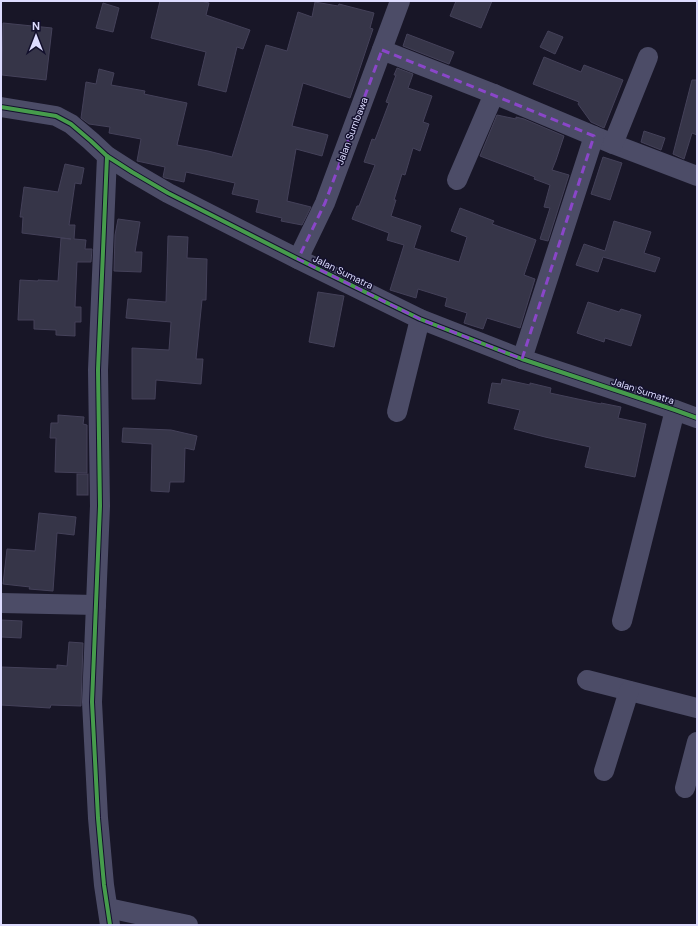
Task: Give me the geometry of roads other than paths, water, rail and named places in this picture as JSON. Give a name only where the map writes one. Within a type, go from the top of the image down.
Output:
[{"type":"street","name":"Jalan Sumbawa","points":[[298,259],[325,203],[400,1]]},
{"type":"street","points":[[382,50],[494,94],[613,144],[697,176]]},
{"type":"street","points":[[613,144],[648,57]]},
{"type":"street","points":[[457,180],[494,94]]},
{"type":"street","name":"Jalan Sumatra","points":[[1,107],[56,116],[71,124],[107,156],[168,193],[420,319],[522,359],[697,418]]},
{"type":"street","points":[[522,359],[594,136]]},
{"type":"street","points":[[107,156],[98,370],[100,506],[93,710],[98,818],[104,885],[109,917],[188,925]]},
{"type":"street","points":[[397,412],[420,319]]},
{"type":"street","points":[[622,621],[675,410]]},
{"type":"street","points":[[1,603],[96,605]]},
{"type":"street","points":[[587,680],[697,708]]},
{"type":"street","points":[[604,771],[629,691]]},
{"type":"street","points":[[685,788],[697,742]]}]
